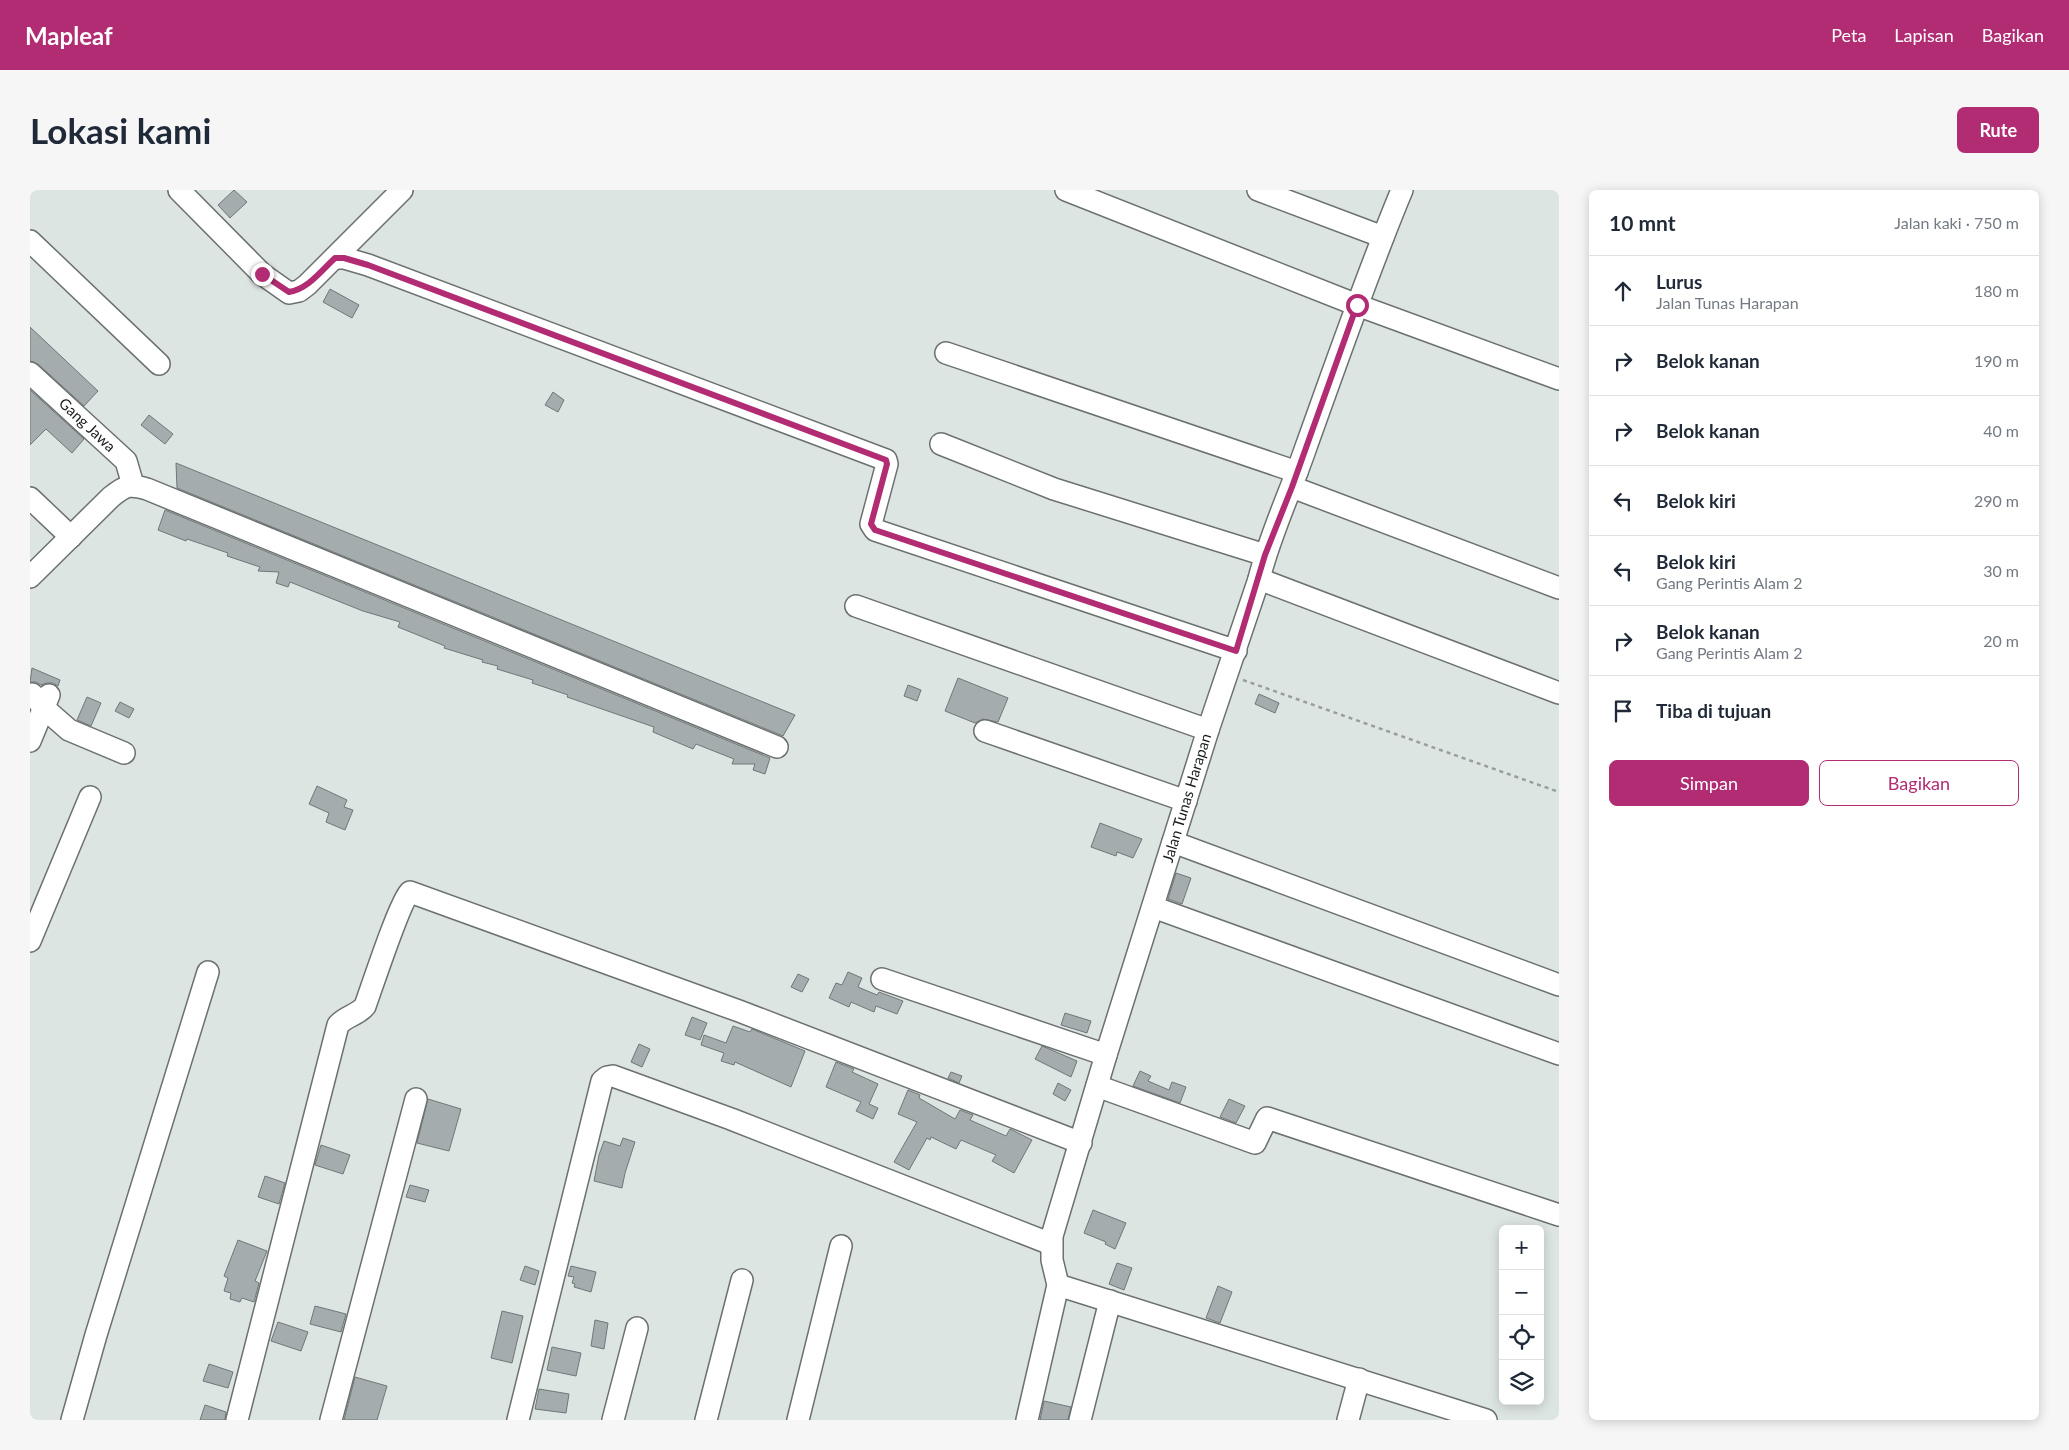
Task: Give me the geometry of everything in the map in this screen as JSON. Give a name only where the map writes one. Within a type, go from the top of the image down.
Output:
[{"type":"street","points":[[179,190],[262,274],[289,292],[299,291],[307,285],[402,190]]},
{"type":"street","points":[[1066,190],[1357,305],[1559,379]]},
{"type":"street","points":[[1258,190],[1382,237]]},
{"type":"street","name":"Jalan Tunas Harapan","points":[[1027,1420],[1058,1285],[1052,1260],[1051,1244],[1106,1055],[1208,730],[1259,579],[1265,555],[1295,479],[1382,237],[1402,190]]},
{"type":"street","points":[[30,241],[159,364]]},
{"type":"street","points":[[335,258],[344,258],[368,265],[886,460],[887,464],[871,524],[875,530],[1236,651]]},
{"type":"street","points":[[946,353],[1295,479],[1559,588]]},
{"type":"street","name":"Gang Jawa","points":[[30,372],[126,461],[133,485]]},
{"type":"street","points":[[941,444],[1054,489],[1265,555]]},
{"type":"street","points":[[30,576],[111,497],[123,488],[133,485],[147,489],[777,747]]},
{"type":"street","points":[[30,498],[71,537]]},
{"type":"street","points":[[1259,579],[1559,693]]},
{"type":"street","points":[[856,606],[1208,730]]},
{"type":"street","points":[[30,741],[42,699],[69,730],[124,753]]},
{"type":"street","points":[[985,731],[1186,800]]},
{"type":"street","points":[[30,941],[90,797]]},
{"type":"street","points":[[1173,842],[1559,985]]},
{"type":"street","points":[[237,1420],[338,1025],[347,1016],[362,1010],[365,1006],[398,916],[407,894],[410,892],[739,1011],[1081,1143]]},
{"type":"street","points":[[1153,907],[1559,1054]]},
{"type":"street","points":[[72,1420],[96,1334],[208,972]]},
{"type":"street","points":[[882,979],[1106,1055]]},
{"type":"street","points":[[518,1420],[602,1081],[607,1077],[613,1076],[731,1119],[1051,1244]]},
{"type":"street","points":[[1097,1086],[1255,1143],[1267,1118],[1559,1215]]},
{"type":"street","points":[[331,1420],[416,1099]]},
{"type":"street","points":[[798,1420],[841,1246]]},
{"type":"street","points":[[706,1420],[742,1280]]},
{"type":"street","points":[[1058,1285],[1486,1420]]},
{"type":"street","points":[[1080,1420],[1110,1301]]},
{"type":"street","points":[[613,1420],[637,1328]]},
{"type":"street","points":[[1348,1420],[1359,1379]]},
{"type":"path","points":[[1228,674],[1559,792]]},
{"type":"building","points":[[234,190],[247,202],[230,218],[218,205]]},
{"type":"building","points":[[330,289],[359,305],[352,318],[323,302]]},
{"type":"building","points":[[30,327],[98,391],[84,406],[38,364],[30,361]]},
{"type":"building","points":[[30,390],[84,439],[72,453],[46,429],[30,445]]},
{"type":"building","points":[[553,392],[564,400],[558,412],[545,405]]},
{"type":"building","points":[[149,415],[173,434],[165,444],[141,425]]},
{"type":"building","points":[[176,463],[795,715],[783,736],[177,488]]},
{"type":"building","points":[[165,510],[770,758],[765,774],[753,770],[755,764],[732,764],[734,759],[696,744],[693,749],[653,732],[654,727],[567,697],[568,695],[532,683],[533,680],[497,669],[498,666],[482,662],[483,660],[444,648],[445,646],[398,627],[400,622],[363,611],[290,582],[288,587],[276,583],[279,572],[258,571],[260,567],[227,556],[228,553],[187,539],[186,541],[158,530]]},
{"type":"building","points":[[32,668],[60,680],[58,686],[53,683],[41,685],[36,682],[30,682]]},
{"type":"building","points":[[958,678],[1008,698],[998,722],[983,719],[975,723],[945,711]]},
{"type":"building","points":[[908,685],[921,690],[917,701],[904,696]]},
{"type":"building","points":[[1259,694],[1279,703],[1275,713],[1255,704]]},
{"type":"building","points":[[87,697],[101,703],[91,726],[77,720]]},
{"type":"building","points":[[120,702],[134,709],[129,718],[115,711]]},
{"type":"building","points":[[317,786],[347,800],[344,807],[353,810],[345,830],[326,822],[329,813],[309,804]]},
{"type":"building","points":[[1100,823],[1142,839],[1133,858],[1117,852],[1116,856],[1091,847]]},
{"type":"building","points":[[1176,873],[1191,878],[1182,904],[1168,899]]},
{"type":"building","points":[[848,972],[862,978],[858,987],[877,995],[879,992],[903,1001],[897,1014],[876,1006],[874,1012],[851,1002],[849,1007],[829,998],[836,983],[842,985]]},
{"type":"building","points":[[798,974],[809,979],[802,992],[791,987]]},
{"type":"building","points":[[1065,1013],[1091,1021],[1087,1033],[1061,1025]]},
{"type":"building","points":[[692,1017],[707,1023],[700,1040],[685,1035]]},
{"type":"building","points":[[733,1026],[750,1032],[752,1029],[805,1051],[791,1087],[735,1062],[734,1065],[721,1061],[724,1053],[701,1045],[704,1035],[726,1043]]},
{"type":"building","points":[[639,1044],[650,1049],[642,1067],[631,1062]]},
{"type":"building","points":[[1042,1046],[1077,1061],[1071,1077],[1035,1059]]},
{"type":"building","points":[[836,1062],[854,1069],[852,1072],[878,1084],[869,1104],[878,1108],[873,1119],[856,1111],[861,1102],[826,1087]]},
{"type":"building","points":[[1140,1071],[1151,1076],[1148,1081],[1169,1090],[1172,1082],[1186,1087],[1180,1103],[1133,1086]]},
{"type":"building","points":[[951,1072],[962,1076],[959,1083],[948,1078]]},
{"type":"building","points":[[1058,1083],[1071,1090],[1065,1101],[1053,1094]]},
{"type":"building","points":[[908,1090],[920,1095],[919,1098],[955,1119],[960,1110],[973,1115],[970,1120],[1006,1136],[1010,1129],[1032,1140],[1014,1173],[992,1161],[996,1155],[961,1140],[956,1149],[931,1137],[930,1140],[927,1138],[909,1170],[894,1162],[917,1122],[898,1114]]},
{"type":"building","points":[[428,1099],[461,1109],[449,1151],[417,1143]]},
{"type":"building","points":[[1229,1099],[1245,1106],[1236,1123],[1220,1117]]},
{"type":"building","points":[[623,1138],[635,1142],[622,1188],[594,1181],[604,1141],[620,1146]]},
{"type":"building","points":[[321,1145],[350,1155],[343,1174],[315,1165]]},
{"type":"building","points":[[265,1176],[285,1183],[279,1204],[258,1197]]},
{"type":"building","points":[[410,1185],[429,1190],[425,1202],[406,1197]]},
{"type":"building","points":[[1093,1210],[1126,1223],[1115,1249],[1105,1244],[1106,1242],[1084,1233]]},
{"type":"building","points":[[238,1240],[267,1251],[255,1281],[259,1283],[254,1302],[242,1298],[240,1302],[230,1299],[231,1293],[224,1291],[228,1278],[224,1276]]},
{"type":"building","points":[[1117,1263],[1132,1268],[1124,1290],[1109,1284]]},
{"type":"building","points":[[525,1266],[539,1271],[535,1285],[520,1280]]},
{"type":"building","points":[[571,1266],[596,1272],[591,1292],[574,1287],[575,1284],[572,1283],[574,1277],[568,1276]]},
{"type":"building","points":[[1218,1286],[1232,1292],[1220,1323],[1206,1318]]},
{"type":"building","points":[[315,1306],[346,1314],[341,1332],[310,1324]]},
{"type":"building","points":[[502,1311],[523,1316],[512,1363],[491,1358]]},
{"type":"building","points":[[595,1320],[608,1323],[604,1349],[591,1346]]},
{"type":"building","points":[[278,1322],[308,1332],[301,1351],[271,1341]]},
{"type":"building","points":[[552,1347],[581,1353],[576,1376],[547,1370]]},
{"type":"building","points":[[209,1364],[233,1372],[228,1388],[203,1381]]},
{"type":"building","points":[[355,1377],[387,1386],[377,1420],[344,1420]]},
{"type":"building","points":[[539,1389],[569,1394],[566,1413],[535,1409]]},
{"type":"building","points":[[1044,1401],[1071,1407],[1068,1420],[1040,1420]]},
{"type":"building","points":[[205,1405],[226,1412],[225,1420],[200,1420]]},
{"type":"route","points":[[262,274],[289,292],[299,291],[335,258],[344,258],[368,265],[886,460],[887,464],[871,524],[880,533],[1236,651],[1265,555],[1292,487],[1357,305]]}]
